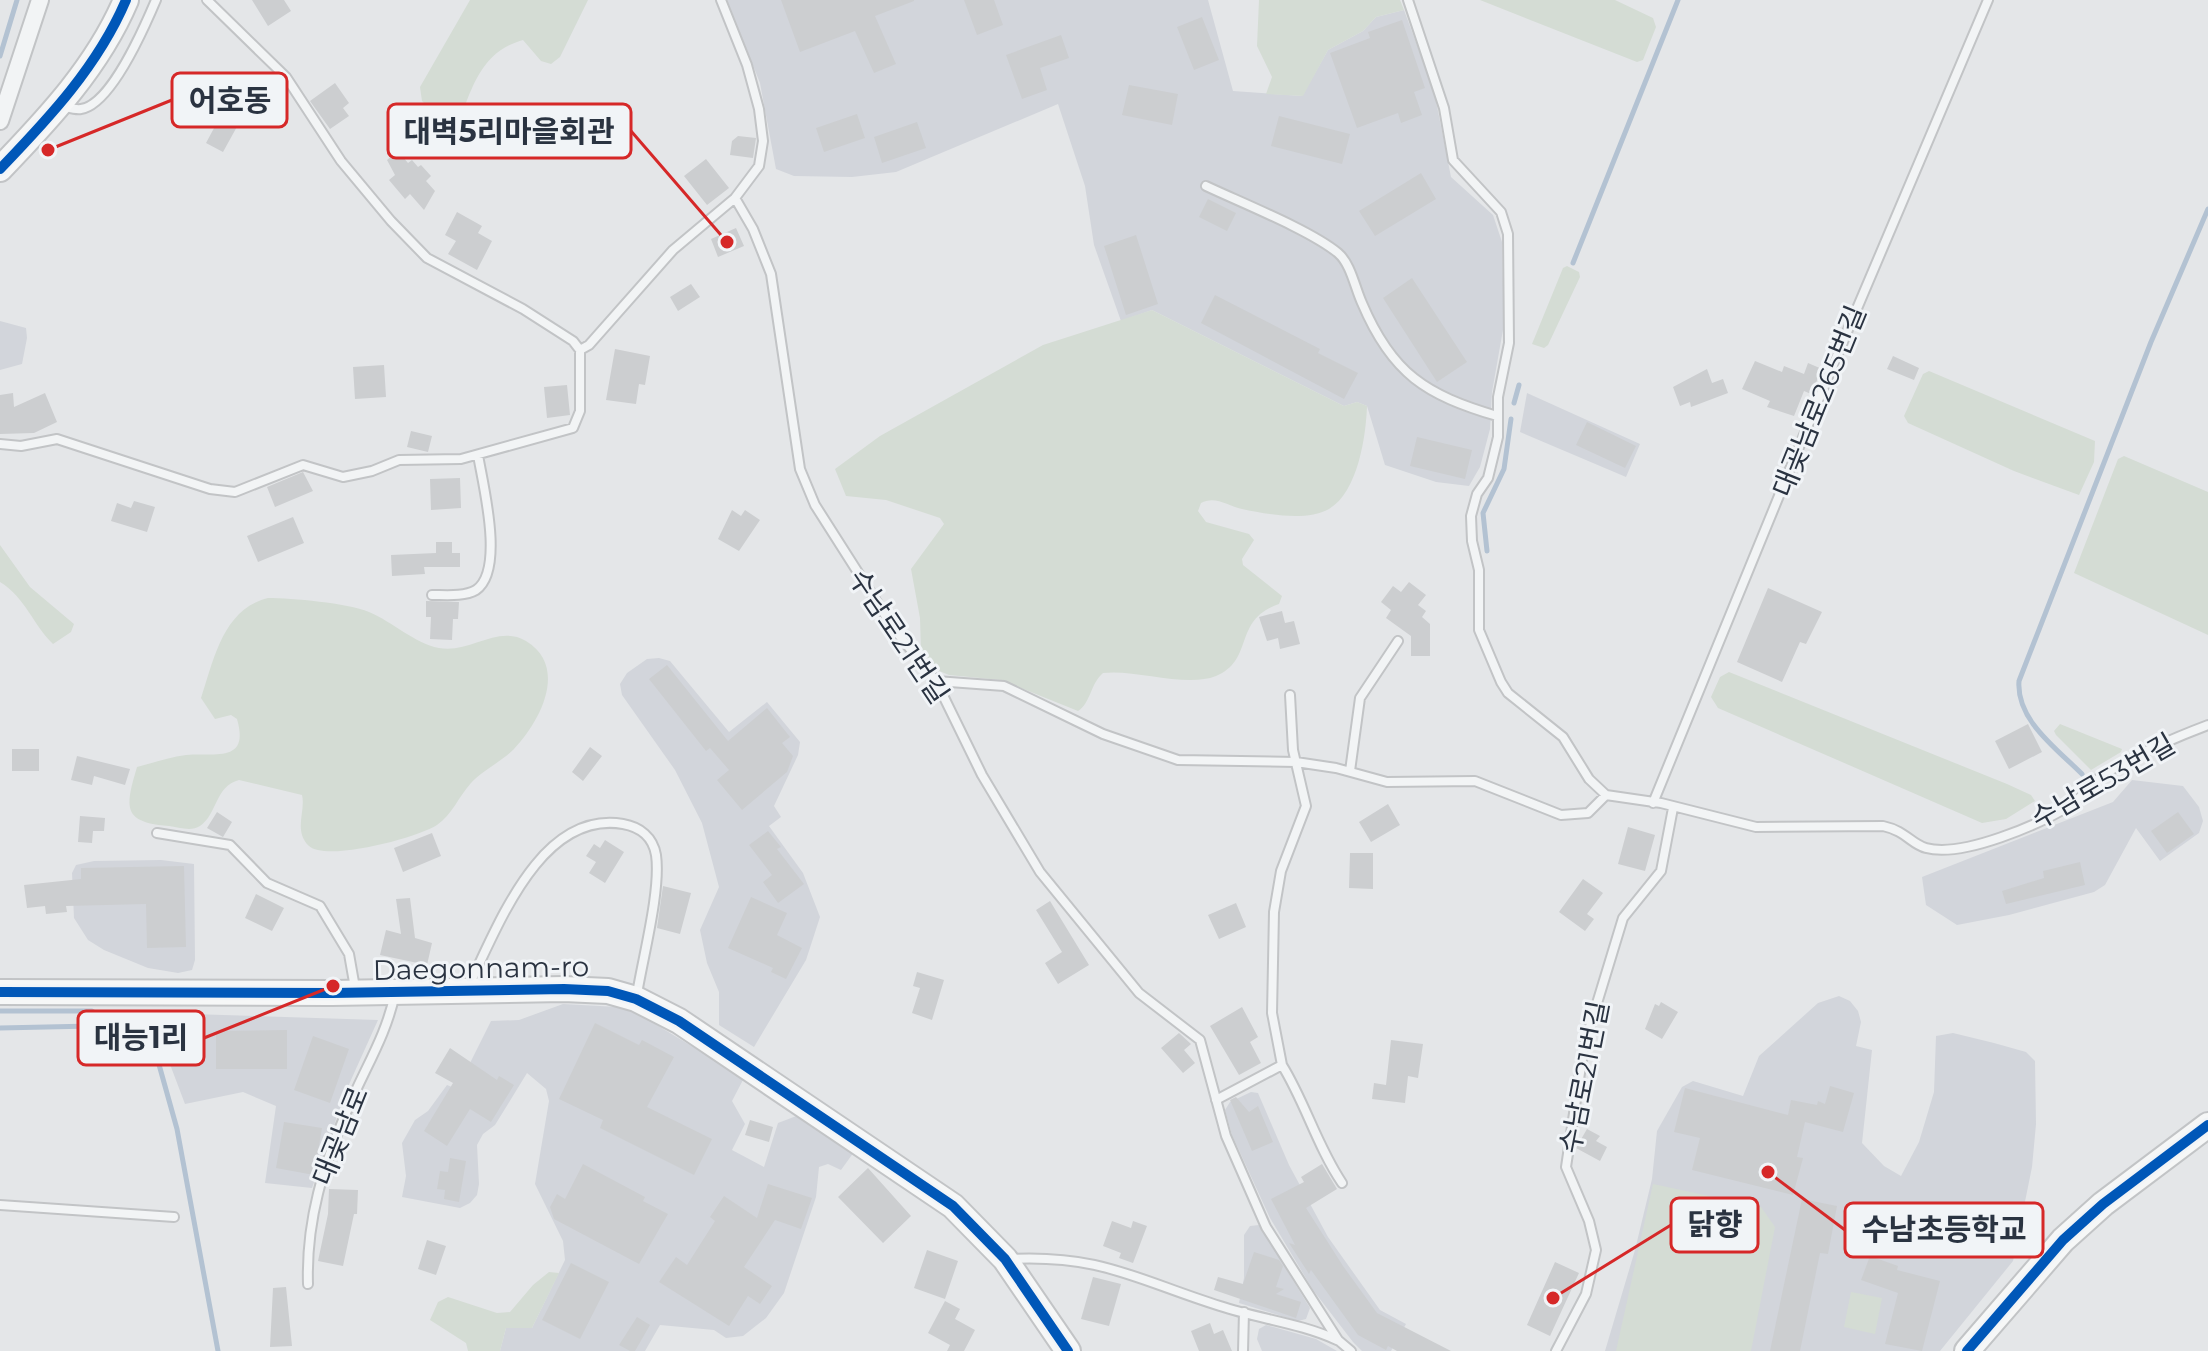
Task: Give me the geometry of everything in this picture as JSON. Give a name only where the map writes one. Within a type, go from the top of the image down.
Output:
[{"type":"street","points":[[0,121],[40,0]]},
{"type":"street","points":[[0,169],[92,64],[126,0]]},
{"type":"street","name":"Daegonnam-ro","points":[[0,992],[608,991],[636,999],[679,1021],[953,1206],[1005,1259],[1068,1351]]},
{"type":"street","points":[[1967,1351],[2063,1240],[2103,1204],[2208,1125]]},
{"type":"lane","points":[[59,105],[80,109],[93,104],[106,90],[144,28],[156,0]]},
{"type":"lane","points":[[0,444],[21,446],[57,439],[210,489],[235,492],[303,465],[343,477],[372,471],[399,460],[461,459],[573,428],[580,411],[580,350],[560,331],[427,258],[341,161],[286,77],[207,0]]},
{"type":"lane","points":[[580,350],[589,345],[673,250],[735,198],[759,166],[763,141],[752,80],[721,0]]},
{"type":"lane","points":[[1408,0],[1444,108],[1453,160],[1501,212],[1508,234],[1509,343],[1497,416],[1495,455],[1471,516],[1472,541],[1479,570],[1479,630],[1491,665],[1508,693],[1554,727],[1589,779],[1606,795],[1673,808]]},
{"type":"lane","name":"대곶남로265번길","points":[[1653,803],[1822,391],[1988,0]]},
{"type":"lane","points":[[1206,186],[1341,255],[1380,339],[1396,361],[1429,391],[1448,402],[1497,416]]},
{"type":"lane","name":"수남로21번길","points":[[735,198],[753,229],[771,274],[800,469],[815,505],[894,629],[936,681],[982,775],[1040,872],[1139,993],[1200,1040],[1226,1136],[1266,1227],[1338,1340],[1351,1351]]},
{"type":"lane","points":[[432,595],[467,593],[478,589],[486,576],[490,534],[478,455]]},
{"type":"lane","points":[[1350,771],[1360,698],[1398,641]]},
{"type":"lane","points":[[936,681],[972,681],[1013,689],[1103,734],[1178,760],[1217,764],[1296,762],[1350,771],[1387,782],[1475,781],[1561,815],[1588,813],[1606,795]]},
{"type":"lane","points":[[1290,695],[1296,762],[1306,806],[1281,871],[1271,946],[1272,1013],[1282,1065],[1294,1083],[1317,1143],[1342,1183]]},
{"type":"lane","name":"수남로53번길","points":[[1673,808],[1756,827],[1883,826],[1900,830],[1925,848],[1962,849],[2008,834],[2073,804],[2100,777],[2152,747],[2208,725]]},
{"type":"lane","name":"수남로21번길","points":[[1556,1351],[1586,1294],[1596,1250],[1589,1221],[1566,1167],[1584,1046],[1623,918],[1661,871],[1673,808]]},
{"type":"lane","points":[[466,991],[531,867],[569,835],[607,822],[645,833],[656,855],[636,999]]},
{"type":"lane","points":[[157,833],[230,845],[267,883],[320,906],[349,954],[355,993]]},
{"type":"lane","name":"대곶남로","points":[[308,1284],[306,1244],[312,1209],[348,1107],[387,1029],[396,992]]},
{"type":"lane","points":[[1216,1100],[1282,1065]]},
{"type":"lane","points":[[0,1205],[174,1217]]},
{"type":"lane","points":[[1005,1259],[1054,1256],[1103,1264],[1244,1312],[1315,1330],[1338,1340]]},
{"type":"lane","points":[[1243,1351],[1244,1312]]},
{"type":"shaded area","points":[[470,0],[588,0],[560,57],[551,64],[541,61],[523,40],[510,45],[482,69],[461,116],[443,121],[422,101],[420,87]]},
{"type":"shaded area","points":[[727,0],[1208,0],[1233,91],[1302,96],[1328,50],[1363,31],[1376,17],[1404,10],[1434,91],[1451,177],[1493,215],[1502,242],[1504,324],[1492,392],[1490,429],[1480,467],[1469,486],[1436,482],[1385,465],[1367,406],[1357,402],[1344,406],[1152,310],[1121,321],[1094,245],[1085,186],[1058,104],[896,172],[852,177],[794,176],[776,169],[760,83]]},
{"type":"shaded area","points":[[1259,0],[1400,0],[1404,10],[1376,17],[1363,31],[1328,50],[1303,96],[1266,94],[1272,77],[1257,46]]},
{"type":"shaded area","points":[[1480,0],[1615,0],[1653,18],[1656,27],[1643,60],[1637,62]]},
{"type":"shaded area","points":[[1567,266],[1579,272],[1580,277],[1548,345],[1544,348],[1532,344],[1563,268]]},
{"type":"shaded area","points":[[1152,310],[1344,406],[1357,402],[1367,406],[1365,432],[1354,477],[1339,501],[1329,509],[1309,515],[1286,516],[1216,501],[1201,503],[1198,511],[1206,522],[1249,534],[1254,540],[1242,559],[1243,565],[1282,596],[1279,604],[1264,611],[1255,620],[1236,660],[1216,676],[1190,680],[1103,673],[1078,711],[1001,680],[949,675],[937,670],[921,650],[920,618],[911,569],[944,524],[940,518],[886,500],[846,496],[835,469],[880,436],[1043,345]]},
{"type":"shaded area","points":[[0,321],[26,328],[27,338],[22,364],[0,370]]},
{"type":"shaded area","points":[[1929,371],[2095,441],[2094,462],[2079,495],[2014,471],[1908,423],[1904,416],[1923,374]]},
{"type":"shaded area","points":[[1527,393],[1640,444],[1626,477],[1520,432]]},
{"type":"shaded area","points":[[2124,456],[2208,492],[2208,635],[2074,573],[2118,459]]},
{"type":"shaded area","points":[[0,545],[30,587],[74,624],[71,632],[53,644],[23,604],[0,582]]},
{"type":"shaded area","points":[[268,598],[359,609],[378,616],[421,642],[439,648],[461,647],[505,636],[526,641],[539,652],[546,665],[548,679],[541,710],[524,738],[471,783],[442,821],[392,842],[333,851],[309,846],[301,827],[302,795],[239,780],[225,788],[206,821],[196,828],[184,829],[142,821],[135,816],[129,803],[137,767],[180,756],[227,753],[238,743],[240,733],[237,719],[231,715],[215,719],[201,698],[216,652],[230,624],[253,604]]},
{"type":"shaded area","points":[[647,659],[670,661],[729,732],[767,702],[800,742],[798,755],[774,806],[781,817],[769,826],[803,873],[820,917],[806,960],[754,1047],[719,1025],[719,992],[707,963],[700,930],[719,887],[702,823],[675,770],[622,695],[620,684],[627,673]]},
{"type":"shaded area","points":[[1729,672],[2007,784],[2031,795],[2035,801],[2006,819],[1982,823],[1718,708],[1711,697],[1720,677]]},
{"type":"shaded area","points":[[2060,724],[2122,749],[2121,752],[2091,770],[2056,735],[2054,731]]},
{"type":"shaded area","points":[[2132,780],[2183,786],[2199,807],[2203,821],[2199,833],[2160,861],[2136,828],[2105,885],[2094,892],[2009,915],[1957,925],[1926,905],[1922,877],[2113,802]]},
{"type":"shaded area","points":[[161,860],[194,864],[195,960],[192,970],[178,973],[148,968],[104,950],[88,940],[74,918],[72,873],[76,865],[94,861]]},
{"type":"shaded area","points":[[1839,996],[1850,1001],[1858,1011],[1861,1022],[1856,1046],[1872,1050],[1862,1143],[1884,1166],[1901,1176],[1919,1142],[1934,1092],[1936,1036],[1953,1033],[1994,1043],[2026,1052],[2035,1061],[2036,1124],[2032,1167],[2013,1261],[1940,1351],[1605,1351],[1652,1179],[1657,1131],[1682,1087],[1693,1081],[1743,1096],[1759,1056],[1818,1003]]},
{"type":"shaded area","points":[[563,1004],[618,1007],[642,1016],[744,1078],[732,1101],[745,1124],[732,1150],[764,1167],[778,1123],[799,1115],[854,1152],[841,1170],[828,1164],[819,1167],[816,1197],[784,1293],[766,1318],[743,1336],[726,1338],[714,1330],[660,1325],[645,1351],[500,1351],[506,1328],[532,1328],[565,1260],[563,1241],[535,1184],[549,1101],[546,1089],[527,1073],[495,1125],[483,1134],[477,1145],[479,1184],[477,1195],[470,1203],[460,1208],[402,1197],[406,1176],[402,1143],[415,1120],[428,1111],[447,1085],[457,1089],[491,1021],[519,1020]]},
{"type":"shaded area","points":[[191,1014],[378,1020],[346,1091],[312,1188],[265,1183],[276,1106],[243,1092],[185,1104],[171,1067],[158,1048]]},
{"type":"shaded area","points":[[1251,1092],[1258,1093],[1289,1165],[1328,1237],[1380,1310],[1406,1324],[1391,1351],[1362,1351],[1353,1342],[1313,1290],[1270,1218],[1232,1135],[1225,1110],[1230,1102]]},
{"type":"shaded area","points":[[1653,1184],[1761,1207],[1775,1227],[1751,1351],[1616,1351]]},
{"type":"shaded area","points":[[1259,1225],[1310,1308],[1306,1319],[1298,1321],[1239,1303],[1244,1278],[1244,1235],[1250,1226]]},
{"type":"shaded area","points":[[549,1272],[559,1273],[532,1328],[506,1328],[500,1351],[468,1351],[466,1343],[430,1320],[438,1302],[448,1297],[497,1313],[510,1312]]},
{"type":"shaded area","points":[[1851,1292],[1882,1298],[1875,1334],[1844,1327]]},
{"type":"shaded area","points":[[1266,1325],[1316,1339],[1337,1351],[1262,1351],[1257,1339],[1259,1329]]},
{"type":"building","points":[[252,0],[284,0],[291,11],[268,26]]},
{"type":"building","points":[[781,0],[914,1],[875,16],[896,64],[874,73],[855,31],[800,52]]},
{"type":"building","points":[[964,0],[994,0],[1003,25],[977,35]]},
{"type":"building","points":[[1202,17],[1219,60],[1194,70],[1177,27]]},
{"type":"building","points":[[1402,20],[1425,88],[1414,92],[1422,115],[1401,123],[1398,113],[1357,128],[1330,53],[1370,38],[1368,32]]},
{"type":"building","points":[[1061,35],[1069,58],[1040,68],[1047,90],[1022,99],[1006,55]]},
{"type":"building","points":[[335,83],[349,103],[343,108],[349,116],[330,129],[310,101]]},
{"type":"building","points":[[1129,85],[1178,94],[1172,125],[1122,115]]},
{"type":"building","points":[[227,104],[244,114],[223,152],[206,143]]},
{"type":"building","points":[[857,114],[865,138],[824,152],[816,128]]},
{"type":"building","points":[[1279,116],[1350,134],[1342,164],[1271,146]]},
{"type":"building","points":[[917,122],[926,148],[882,163],[874,137]]},
{"type":"building","points":[[738,136],[756,138],[753,158],[730,155],[732,141]]},
{"type":"building","points":[[398,151],[408,163],[412,160],[418,167],[421,165],[431,176],[426,181],[435,191],[424,210],[410,194],[405,199],[389,180],[395,175],[387,160]]},
{"type":"building","points":[[706,159],[729,188],[707,205],[684,176]]},
{"type":"building","points":[[1421,173],[1436,199],[1375,236],[1359,211]]},
{"type":"building","points":[[1208,199],[1236,213],[1227,231],[1199,217]]},
{"type":"building","points":[[457,212],[482,226],[478,233],[492,241],[477,270],[448,254],[456,241],[445,235]]},
{"type":"building","points":[[736,228],[744,246],[718,257],[711,239]]},
{"type":"building","points":[[1136,235],[1158,304],[1126,315],[1104,246]]},
{"type":"building","points":[[1412,278],[1467,362],[1437,382],[1383,298]]},
{"type":"building","points":[[691,284],[700,297],[678,311],[670,297]]},
{"type":"building","points":[[1215,295],[1320,349],[1318,353],[1358,373],[1344,399],[1201,323]]},
{"type":"building","points":[[615,349],[650,356],[645,385],[639,384],[636,404],[606,400]]},
{"type":"building","points":[[1893,356],[1919,368],[1914,380],[1887,369]]},
{"type":"building","points":[[1755,361],[1782,372],[1784,366],[1804,374],[1808,363],[1822,369],[1811,394],[1804,391],[1794,416],[1767,407],[1770,401],[1742,389]]},
{"type":"building","points":[[384,365],[386,397],[355,399],[353,367]]},
{"type":"building","points":[[1707,369],[1712,383],[1723,379],[1728,393],[1691,407],[1690,402],[1680,406],[1673,387]]},
{"type":"building","points":[[567,385],[570,415],[547,418],[544,387]]},
{"type":"building","points":[[13,393],[14,407],[45,393],[57,422],[34,433],[0,434],[0,395]]},
{"type":"building","points":[[1587,422],[1636,446],[1625,468],[1576,445]]},
{"type":"building","points":[[411,431],[432,436],[428,452],[407,447]]},
{"type":"building","points":[[1417,437],[1472,450],[1465,479],[1410,466]]},
{"type":"building","points":[[303,472],[313,491],[275,507],[267,487]]},
{"type":"building","points":[[460,478],[461,508],[431,510],[430,479]]},
{"type":"building","points":[[134,501],[155,507],[147,532],[111,521],[117,503],[131,508]]},
{"type":"building","points":[[732,510],[741,516],[745,510],[760,520],[739,551],[718,539]]},
{"type":"building","points":[[293,517],[304,543],[258,562],[247,536]]},
{"type":"building","points":[[436,542],[452,542],[452,553],[460,553],[460,567],[424,567],[425,574],[392,576],[391,555],[436,553]]},
{"type":"building","points":[[1409,582],[1426,595],[1418,605],[1426,611],[1422,617],[1430,624],[1430,656],[1411,656],[1411,636],[1386,618],[1391,610],[1381,602],[1393,586],[1401,592]]},
{"type":"building","points":[[1768,588],[1822,612],[1806,644],[1800,642],[1782,682],[1737,662]]},
{"type":"building","points":[[426,601],[459,602],[458,619],[453,619],[452,640],[430,639],[431,617],[426,617]]},
{"type":"building","points":[[1282,611],[1285,623],[1294,621],[1300,644],[1280,649],[1278,638],[1267,641],[1259,617]]},
{"type":"building","points":[[667,665],[728,741],[767,708],[790,737],[782,743],[793,756],[787,772],[742,810],[717,780],[729,770],[710,748],[706,751],[649,679]]},
{"type":"building","points":[[2028,724],[2042,752],[2009,769],[1995,741]]},
{"type":"building","points":[[590,747],[602,756],[583,781],[572,772]]},
{"type":"building","points":[[12,749],[39,749],[39,771],[12,771]]},
{"type":"building","points":[[77,756],[130,769],[125,785],[94,776],[92,785],[71,780]]},
{"type":"building","points":[[1388,804],[1400,825],[1371,842],[1359,822]]},
{"type":"building","points":[[217,812],[232,822],[223,837],[207,828]]},
{"type":"building","points":[[2178,812],[2194,834],[2167,853],[2151,831]]},
{"type":"building","points":[[80,816],[105,818],[104,831],[93,831],[92,843],[78,842]]},
{"type":"building","points":[[1628,827],[1655,835],[1645,871],[1618,864]]},
{"type":"building","points":[[768,831],[781,847],[777,849],[804,884],[778,903],[763,882],[772,875],[749,845]]},
{"type":"building","points":[[432,833],[441,856],[403,872],[394,848]]},
{"type":"building","points":[[605,840],[624,852],[605,883],[589,873],[596,862],[586,856],[594,844],[600,848]]},
{"type":"building","points":[[1350,853],[1373,853],[1373,889],[1349,888]]},
{"type":"building","points":[[2080,862],[2085,885],[2006,904],[2002,891],[2044,878],[2043,871]]},
{"type":"building","points":[[184,866],[186,947],[147,948],[146,904],[66,906],[67,912],[46,914],[45,906],[27,908],[24,885],[81,879],[81,868]]},
{"type":"building","points":[[1583,879],[1603,893],[1587,914],[1594,919],[1585,931],[1559,912]]},
{"type":"building","points":[[663,886],[691,893],[680,934],[657,928]]},
{"type":"building","points":[[256,894],[284,908],[272,931],[245,918]]},
{"type":"building","points":[[751,897],[787,913],[777,935],[802,948],[786,979],[771,972],[773,968],[728,948]]},
{"type":"building","points":[[410,898],[415,938],[432,943],[427,965],[380,955],[386,930],[401,934],[396,899]]},
{"type":"building","points":[[1050,901],[1089,965],[1058,984],[1045,963],[1062,952],[1036,910]]},
{"type":"building","points":[[1236,903],[1246,927],[1219,939],[1208,915]]},
{"type":"building","points":[[917,972],[944,980],[932,1020],[912,1013],[920,988],[913,986]]},
{"type":"building","points":[[1661,1002],[1678,1012],[1662,1039],[1645,1029],[1655,1004],[1659,1006]]},
{"type":"building","points":[[1242,1007],[1258,1037],[1250,1042],[1261,1063],[1239,1075],[1210,1026]]},
{"type":"building","points":[[595,1023],[639,1045],[642,1040],[674,1057],[647,1107],[712,1139],[694,1175],[600,1128],[603,1120],[559,1099]]},
{"type":"building","points":[[287,1030],[287,1069],[216,1069],[216,1031]]},
{"type":"building","points":[[1179,1033],[1191,1044],[1184,1050],[1195,1063],[1183,1073],[1161,1048]]},
{"type":"building","points":[[313,1036],[349,1049],[330,1103],[294,1090]]},
{"type":"building","points":[[1391,1040],[1423,1044],[1418,1078],[1408,1076],[1405,1103],[1372,1099],[1374,1083],[1386,1085]]},
{"type":"building","points":[[450,1048],[497,1080],[499,1076],[514,1085],[491,1122],[470,1109],[447,1146],[424,1131],[453,1083],[435,1073]]},
{"type":"building","points":[[1830,1086],[1854,1093],[1843,1132],[1805,1122],[1797,1157],[1803,1158],[1793,1195],[1692,1170],[1700,1138],[1674,1132],[1685,1088],[1788,1115],[1791,1100],[1825,1104]]},
{"type":"building","points":[[1236,1097],[1249,1112],[1258,1106],[1273,1142],[1252,1151],[1230,1100]]},
{"type":"building","points":[[750,1120],[773,1127],[769,1142],[745,1135]]},
{"type":"building","points":[[284,1122],[322,1128],[314,1175],[276,1168]]},
{"type":"building","points":[[1587,1129],[1600,1136],[1596,1141],[1607,1147],[1600,1161],[1576,1148]]},
{"type":"building","points":[[450,1158],[466,1161],[459,1202],[444,1199],[445,1190],[437,1189],[440,1171],[448,1172]]},
{"type":"building","points":[[583,1164],[645,1197],[643,1201],[668,1214],[639,1264],[554,1219],[550,1207],[557,1194],[565,1199]]},
{"type":"building","points":[[1322,1164],[1337,1189],[1306,1208],[1343,1266],[1377,1313],[1451,1351],[1397,1351],[1388,1346],[1386,1350],[1358,1335],[1311,1270],[1309,1274],[1289,1243],[1295,1245],[1271,1199],[1304,1182],[1301,1177]]},
{"type":"building","points":[[868,1168],[911,1216],[883,1243],[838,1197]]},
{"type":"building","points":[[768,1184],[812,1198],[801,1229],[775,1220],[744,1267],[772,1286],[760,1304],[748,1296],[729,1326],[659,1282],[676,1257],[687,1265],[715,1221],[710,1217],[724,1196],[757,1218]]},
{"type":"building","points":[[329,1189],[358,1190],[357,1214],[354,1214],[343,1266],[318,1261],[328,1214]]},
{"type":"building","points":[[1802,1199],[1837,1206],[1828,1254],[1820,1253],[1800,1351],[1770,1351]]},
{"type":"building","points":[[1112,1221],[1131,1228],[1133,1221],[1147,1226],[1133,1263],[1119,1258],[1121,1253],[1103,1246]]},
{"type":"building","points":[[427,1240],[446,1246],[436,1275],[418,1269]]},
{"type":"building","points":[[927,1250],[958,1261],[945,1299],[914,1288]]},
{"type":"building","points":[[1254,1252],[1279,1260],[1283,1266],[1276,1287],[1284,1289],[1276,1294],[1301,1302],[1296,1318],[1214,1290],[1218,1277],[1243,1284]]},
{"type":"building","points":[[1870,1256],[1898,1266],[1897,1270],[1940,1281],[1922,1351],[1885,1344],[1898,1293],[1861,1280]]},
{"type":"building","points":[[1555,1262],[1579,1273],[1550,1336],[1527,1325]]},
{"type":"building","points":[[571,1263],[609,1282],[580,1339],[542,1320]]},
{"type":"building","points":[[1093,1277],[1121,1284],[1109,1326],[1081,1319]]},
{"type":"building","points":[[286,1287],[292,1346],[270,1347],[273,1288]]},
{"type":"building","points":[[945,1301],[960,1309],[955,1319],[975,1330],[964,1351],[947,1351],[950,1345],[928,1333]]},
{"type":"building","points":[[637,1317],[650,1325],[635,1351],[630,1351],[619,1345]]},
{"type":"building","points":[[1210,1323],[1214,1334],[1223,1330],[1232,1351],[1199,1351],[1191,1331]]},
{"type":"waterway","points":[[0,56],[17,0]]},
{"type":"waterway","points":[[1573,263],[1678,0]]},
{"type":"waterway","points":[[2082,774],[2031,721],[2020,695],[2019,681],[2151,342],[2208,209]]},
{"type":"waterway","points":[[1514,403],[1519,385]]},
{"type":"waterway","points":[[1487,551],[1483,513],[1504,469],[1511,419]]},
{"type":"waterway","points":[[0,1011],[92,1011],[139,1042],[158,1061],[177,1129],[218,1351]]},
{"type":"waterway","points":[[0,1028],[92,1026]]},
{"type":"cycle path","points":[[0,169],[54,111],[87,69],[126,0]]},
{"type":"cycle path","points":[[0,992],[332,993],[564,989],[608,991],[636,999],[679,1021],[953,1206],[1005,1259],[1068,1351]]},
{"type":"cycle path","points":[[1967,1351],[2063,1240],[2103,1204],[2208,1125]]},
{"type":"place","name":"어호동","points":[[48,150]]},
{"type":"place","name":"대벽5리마을회관","points":[[727,242]]},
{"type":"place","name":"대능1리","points":[[333,986]]},
{"type":"place","name":"수남초등학교","points":[[1768,1172]]},
{"type":"place","name":"닭향","points":[[1553,1298]]}]
